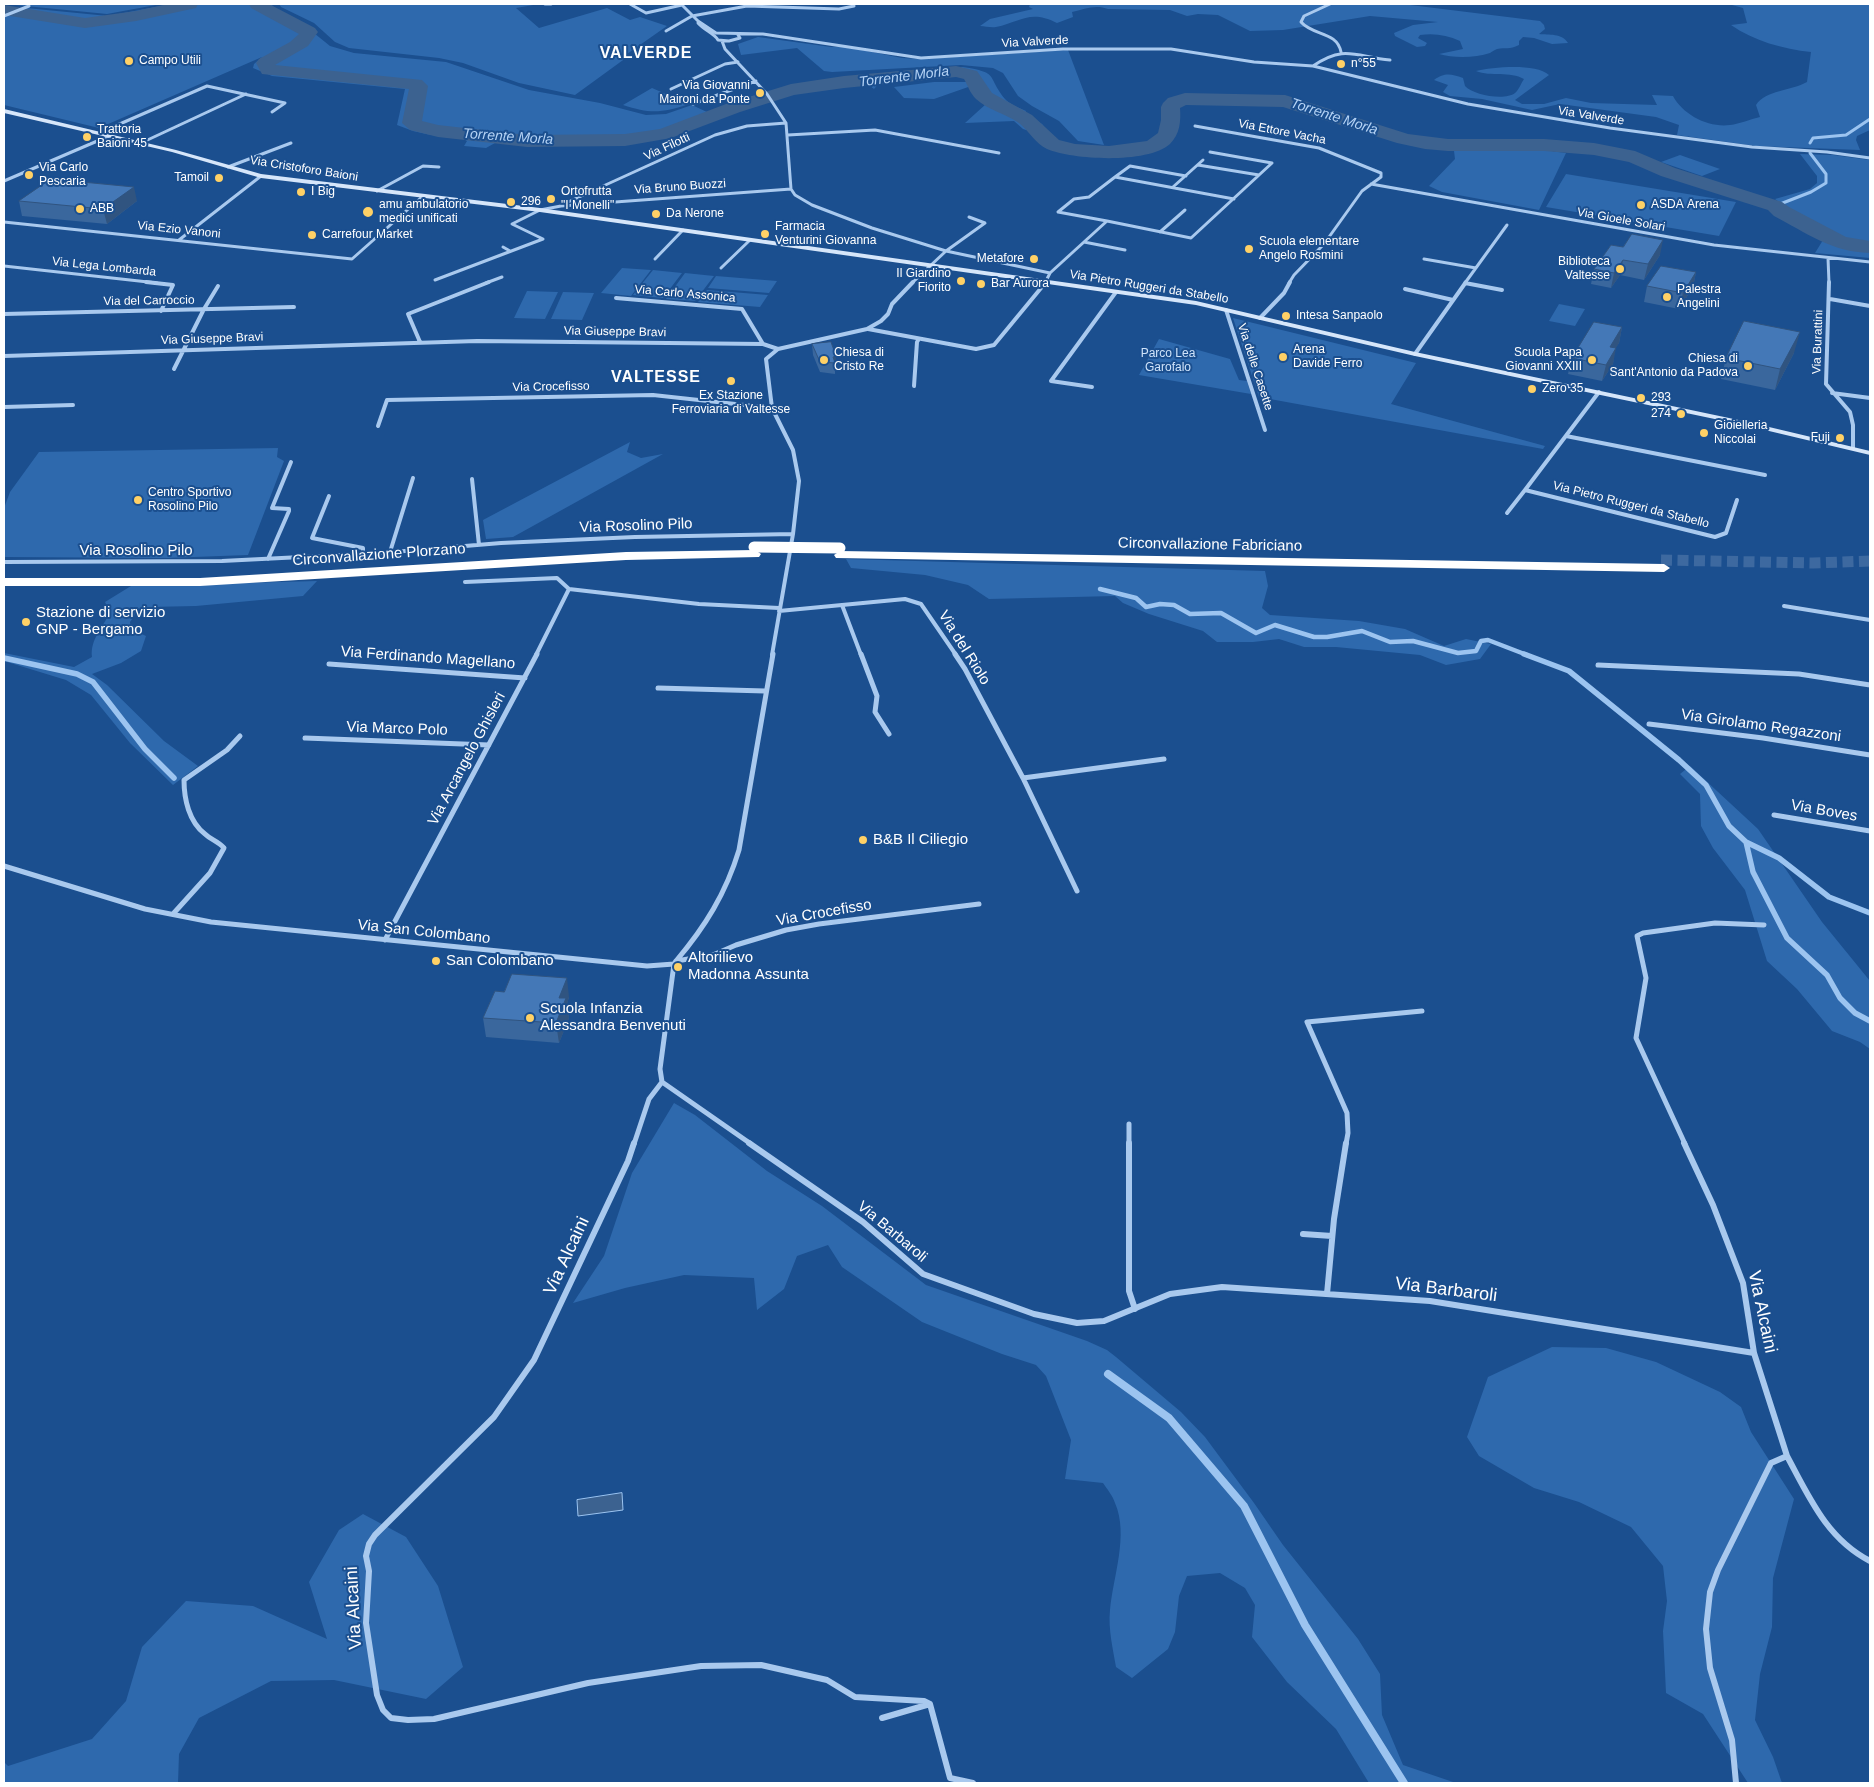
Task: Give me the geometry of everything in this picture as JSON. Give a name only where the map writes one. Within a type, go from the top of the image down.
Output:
[{"type":"highway","name":"Circonvallazione Plorzano","points":[[4,574],[206,574],[618,549],[755,550]]},
{"type":"highway","name":"Circonvallazione Fabriciano","points":[[755,550],[1663,564]]},
{"type":"highway","name":"Circonvallazione Plorzano","points":[[4,582],[200,582],[755,550]]},
{"type":"street","points":[[545,4],[550,4]]},
{"type":"street","points":[[630,4],[646,13],[682,4],[692,16],[712,31],[739,36]]},
{"type":"street","points":[[666,30],[692,16],[746,6],[839,9],[854,6],[853,4]]},
{"type":"street","points":[[1330,4],[1304,16],[1301,22],[1306,28],[1330,36],[1338,42],[1340,52]]},
{"type":"street","points":[[5,15],[29,6]]},
{"type":"street","points":[[698,21],[705,31],[716,36],[718,40],[732,41]]},
{"type":"street","points":[[716,36],[724,34]]},
{"type":"street","name":"Via Valverde","points":[[739,36],[759,34],[921,58],[1063,49],[1156,48],[1254,62],[1313,66],[1468,104],[1610,128],[1752,147],[1826,152],[1870,158]]},
{"type":"street","points":[[725,49],[739,36]]},
{"type":"street","points":[[722,41],[725,49],[767,94],[786,123],[791,189],[795,195],[812,205],[872,228],[946,251],[1050,273]]},
{"type":"street","points":[[1313,66],[1321,60],[1340,52],[1390,60]]},
{"type":"street","points":[[671,89],[726,64],[738,62]]},
{"type":"street","points":[[693,104],[756,81]]},
{"type":"street","points":[[99,133],[199,88],[212,86],[286,102],[272,112]]},
{"type":"street","points":[[141,143],[246,94]]},
{"type":"street","name":"Via Cristoforo Baioni","points":[[4,110],[141,143],[261,176],[540,210]]},
{"type":"street","name":"Via Filotti","points":[[561,206],[716,134],[747,126],[786,123]]},
{"type":"street","name":"Via Ettore Vacha","points":[[1195,126],[1319,148],[1379,172],[1381,177],[1371,184]]},
{"type":"street","points":[[788,135],[875,130],[999,153]]},
{"type":"street","points":[[4,181],[109,136]]},
{"type":"street","name":"Via Cristoforo Baioni","points":[[228,167],[291,142]]},
{"type":"street","points":[[1186,176],[1130,166],[1089,197],[1074,199],[1058,212],[1191,238],[1272,163],[1210,152]]},
{"type":"street","points":[[1173,188],[1203,160]]},
{"type":"street","points":[[1198,165],[1259,175]]},
{"type":"street","name":"Via Cristoforo Baioni","points":[[377,191],[423,166],[438,167]]},
{"type":"street","points":[[179,240],[261,176]]},
{"type":"street","points":[[1115,177],[1234,199]]},
{"type":"street","points":[[1260,318],[1284,293],[1294,276],[1324,244],[1362,191],[1371,184]]},
{"type":"street","name":"Via Gioele Solari","points":[[1371,184],[1714,245],[1870,262]]},
{"type":"street","name":"Via Bruno Buozzi","points":[[510,251],[543,239],[512,224],[540,210],[561,206],[791,189]]},
{"type":"street","name":"Via Ezio Vanoni","points":[[4,222],[352,259],[423,196]]},
{"type":"street","name":"Via Pietro Ruggeri da Stabello","points":[[540,210],[1196,303],[1415,354],[1598,392],[1870,453]]},
{"type":"street","points":[[1160,232],[1185,210]]},
{"type":"street","points":[[662,1082],[660,1069],[675,962],[705,928],[732,878],[739,850],[793,534],[799,481],[793,450],[772,408],[766,359],[778,349],[867,328],[881,322],[888,314],[892,304],[929,266],[946,251],[985,223],[969,218]]},
{"type":"street","points":[[867,328],[976,349],[990,347],[1045,282],[1050,273],[1107,221]]},
{"type":"street","points":[[1415,354],[1507,226]]},
{"type":"street","points":[[655,259],[683,230]]},
{"type":"street","points":[[721,268],[750,240]]},
{"type":"street","points":[[1084,242],[1124,250]]},
{"type":"street","points":[[503,247],[510,251]]},
{"type":"street","points":[[435,280],[510,251]]},
{"type":"street","name":"Via Burattini","points":[[1828,258],[1830,299],[1826,384],[1850,412],[1853,448]]},
{"type":"street","points":[[1424,259],[1476,268]]},
{"type":"street","name":"Via Lega Lombarda","points":[[4,266],[173,285],[161,310]]},
{"type":"street","points":[[1028,280],[1034,271]]},
{"type":"street","points":[[420,342],[408,314],[502,277]]},
{"type":"street","points":[[1466,283],[1502,290]]},
{"type":"street","points":[[174,369],[204,309],[218,286]]},
{"type":"street","points":[[1405,290],[1454,300]]},
{"type":"street","points":[[1092,387],[1051,381],[1116,292]]},
{"type":"street","name":"Via Carlo Assonica","points":[[616,298],[742,309],[763,344]]},
{"type":"street","points":[[1830,299],[1870,306]]},
{"type":"street","name":"Via del Carroccio","points":[[4,314],[294,307]]},
{"type":"street","name":"Via delle Casette","points":[[1226,310],[1265,430]]},
{"type":"street","points":[[914,386],[916,342],[919,339]]},
{"type":"street","name":"Via Giuseppe Bravi","points":[[4,356],[477,341],[763,344],[778,349]]},
{"type":"street","name":"Via Pietro Ruggeri da Stabello","points":[[1508,513],[1598,392]]},
{"type":"street","points":[[1832,393],[1870,398]]},
{"type":"street","name":"Via Crocefisso","points":[[378,426],[387,400],[652,395],[772,408]]},
{"type":"street","points":[[4,407],[73,406]]},
{"type":"street","points":[[1566,436],[1765,475]]},
{"type":"street","points":[[268,559],[289,511],[289,509],[272,508],[291,462]]},
{"type":"street","points":[[390,552],[414,478]]},
{"type":"street","points":[[472,480],[479,545]]},
{"type":"street","name":"Via Pietro Ruggeri da Stabello","points":[[1525,490],[1714,537],[1726,533],[1737,500]]},
{"type":"street","points":[[329,496],[312,538],[363,548],[363,554]]},
{"type":"street","name":"Via Rosolino Pilo","points":[[4,562],[168,563],[363,554],[479,545],[635,537],[793,534]]},
{"type":"street","points":[[464,582],[557,578],[569,589],[699,604],[779,610]]},
{"type":"street","name":"Via Arcangelo Ghisleri","points":[[385,940],[525,678],[569,589]]},
{"type":"street","name":"Via del Riolo","points":[[779,610],[905,600],[921,604],[965,669],[1023,778],[1077,892]]},
{"type":"street","points":[[842,605],[877,696],[875,712],[890,734]]},
{"type":"street","points":[[1784,606],[1870,620]]},
{"type":"street","name":"Via Ferdinando Magellano","points":[[329,664],[525,678]]},
{"type":"street","points":[[1598,665],[1799,674],[1870,685]]},
{"type":"street","points":[[658,688],[765,691]]},
{"type":"street","name":"Via Girolamo Regazzoni","points":[[1649,724],[1763,738],[1870,755]]},
{"type":"street","points":[[173,914],[182,907],[222,857],[224,848],[220,842],[208,837],[196,826],[183,789],[184,780],[227,750],[240,736]]},
{"type":"street","name":"Via Marco Polo","points":[[305,738],[489,745]]},
{"type":"street","points":[[1023,778],[1164,759]]},
{"type":"street","name":"Via Boves","points":[[1774,815],[1870,831]]},
{"type":"street","name":"Via San Colombano","points":[[4,866],[145,909],[230,924],[647,966],[675,962]]},
{"type":"street","name":"Via Crocefisso","points":[[675,962],[713,955],[736,945],[786,930],[819,924],[979,904]]},
{"type":"street","name":"Via Alcaini","points":[[1764,925],[1715,923],[1643,933],[1637,936],[1646,978],[1636,1038],[1713,1206],[1743,1283],[1754,1353],[1787,1456],[1834,1536],[1854,1554],[1870,1561]]},
{"type":"street","points":[[1327,1294],[1332,1236],[1348,1133],[1347,1113],[1307,1022],[1422,1010]]},
{"type":"street","name":"Via Alcaini","points":[[662,1082],[649,1099],[628,1160],[534,1360],[494,1417],[375,1535],[369,1544],[366,1556],[368,1571],[366,1622],[377,1695],[383,1710],[391,1718],[408,1720],[434,1719],[588,1683],[701,1666],[761,1665],[827,1680],[854,1697],[924,1701],[930,1704]]},
{"type":"street","name":"Via Barbaroli","points":[[662,1082],[863,1222],[923,1274],[1034,1314],[1076,1322],[1104,1321],[1170,1294],[1222,1287],[1430,1301],[1754,1353]]},
{"type":"street","points":[[1129,1124],[1129,1291],[1135,1308]]},
{"type":"street","points":[[1303,1234],[1332,1236]]},
{"type":"street","points":[[1736,1783],[1732,1740],[1710,1668],[1706,1629],[1710,1592],[1718,1570],[1771,1463],[1787,1456]]},
{"type":"street","points":[[882,1718],[930,1704],[950,1778],[973,1783]]},
{"type":"green space","points":[[5,4],[161,4],[107,14]]},
{"type":"green space","points":[[171,4],[271,4],[278,12],[304,25],[330,46],[354,53],[446,62],[529,90],[600,103],[646,115],[666,114],[692,105],[709,113],[655,133],[621,138],[572,140],[581,144],[495,143],[486,148],[464,146],[467,141],[460,137],[431,135],[397,125],[405,89],[272,76],[253,68],[254,64],[262,57],[99,128],[4,105],[4,18],[26,8],[108,16]]},
{"type":"green space","points":[[279,4],[539,4],[516,8],[539,28],[607,8],[630,20],[640,17],[667,26],[627,54],[630,55],[575,95],[519,83],[463,63],[439,58],[349,48],[335,42],[314,23],[281,7]]},
{"type":"green space","points":[[1030,4],[1402,4],[1540,21],[1545,29],[1539,34],[1559,36],[1568,43],[1552,44],[1534,38],[1523,37],[1519,41],[1519,45],[1513,47],[1497,49],[1478,56],[1457,57],[1439,54],[1463,49],[1460,41],[1455,39],[1435,34],[1420,35],[1418,38],[1427,43],[1425,46],[1417,47],[1395,36],[1394,33],[1413,25],[1438,22],[1370,16],[1283,30],[1250,31],[1218,15],[1198,14],[1187,16],[1170,10],[1108,9],[1099,7],[1072,12],[1073,17],[1057,23],[1048,19],[1032,17],[996,27],[980,26],[990,19],[1033,9],[1029,7]]},
{"type":"green space","points":[[1699,4],[1870,4],[1870,130],[1857,136],[1856,140],[1860,150],[1756,146],[1677,135],[1679,125],[1656,117],[1560,104],[1532,110],[1482,99],[1450,96],[1443,92],[1448,85],[1434,80],[1448,74],[1463,78],[1465,86],[1475,92],[1489,96],[1504,97],[1515,93],[1524,79],[1513,75],[1488,74],[1476,71],[1503,67],[1525,67],[1543,71],[1549,75],[1515,100],[1522,104],[1544,104],[1566,98],[1591,103],[1657,105],[1652,95],[1673,96],[1683,109],[1697,119],[1722,125],[1760,117],[1756,105],[1760,100],[1766,96],[1807,82],[1811,52],[1769,43],[1740,31],[1731,25],[1747,23],[1743,8],[1732,5]]},
{"type":"green space","points":[[758,37],[831,47],[847,47],[902,58],[921,59],[1068,50],[1104,145],[1078,141],[1059,121],[1018,96],[1003,73],[993,68],[961,65],[824,71],[797,48],[741,55],[738,44]]},
{"type":"green space","points":[[963,67],[988,73],[1007,101],[1026,111],[1025,114],[1042,124],[1054,139],[1023,129],[1014,121],[965,123],[986,104],[972,92],[980,81],[969,71],[949,71],[884,80],[874,89],[865,82],[807,90],[798,86],[901,71]]},
{"type":"green space","points":[[934,82],[968,82],[971,86],[934,99],[904,98],[894,87]]},
{"type":"green space","points":[[652,88],[689,104],[663,111],[641,110],[623,105]]},
{"type":"green space","points":[[1536,149],[1566,153],[1539,210],[1442,192],[1429,186],[1455,159],[1454,151]]},
{"type":"green space","points":[[1800,154],[1833,155],[1870,160],[1870,258],[1815,253],[1823,240],[1829,238],[1837,241],[1798,217],[1775,199],[1810,189],[1817,183],[1817,176]]},
{"type":"green space","points":[[1680,155],[1720,169],[1702,176],[1661,162]]},
{"type":"green space","name":"ASDA Arena","points":[[1566,174],[1736,202],[1719,236],[1546,207]]},
{"type":"green space","points":[[622,268],[651,270],[631,296],[601,293]]},
{"type":"green space","points":[[653,270],[682,273],[663,298],[633,295]]},
{"type":"green space","points":[[685,273],[714,276],[695,301],[666,299]]},
{"type":"green space","points":[[716,276],[777,281],[769,293],[708,288]]},
{"type":"green space","points":[[707,290],[768,295],[760,307],[698,302]]},
{"type":"green space","points":[[527,291],[558,292],[545,319],[514,318]]},
{"type":"green space","points":[[563,292],[594,293],[582,320],[551,319]]},
{"type":"green space","points":[[1559,304],[1585,309],[1575,326],[1549,321]]},
{"type":"green space","name":"Parco Lea Garofalo","points":[[1233,318],[1416,363],[1391,404],[1545,446],[1543,449],[1259,397]]},
{"type":"green space","name":"Parco Lea Garofalo","points":[[1159,339],[1230,359],[1239,380],[1247,381],[1251,394],[1139,375]]},
{"type":"green space","points":[[630,442],[627,452],[641,458],[663,454],[513,537],[486,539],[483,520]]},
{"type":"green space","name":"Centro Sportivo Rosolino Pilo","points":[[278,448],[277,457],[284,461],[248,555],[167,558],[4,557],[4,508],[10,492],[39,452]]},
{"type":"green space","points":[[846,559],[1265,571],[1268,586],[1262,608],[1270,615],[1359,621],[1405,629],[1444,646],[1466,639],[1491,644],[1480,659],[1446,665],[1420,655],[1336,647],[1304,647],[1279,639],[1253,642],[1217,642],[1203,631],[1149,614],[1123,603],[1115,596],[989,599],[968,585],[925,575],[851,568]]},
{"type":"green space","points":[[317,581],[303,596],[196,606],[149,607],[137,612],[130,622],[131,629],[146,636],[141,651],[121,663],[92,674],[107,685],[164,741],[198,766],[173,785],[130,743],[91,695],[66,680],[4,661],[4,653],[74,667],[92,657],[95,639],[110,612],[105,602],[131,586]]},
{"type":"green space","points":[[1690,766],[1758,829],[1822,922],[1870,981],[1870,1049],[1860,1042],[1832,1031],[1797,989],[1767,961],[1745,890],[1713,848],[1701,826],[1700,794],[1680,774]]},
{"type":"green space","points":[[674,1103],[695,1115],[767,1171],[822,1206],[926,1285],[1087,1341],[1107,1350],[1181,1412],[1205,1437],[1283,1545],[1358,1639],[1380,1674],[1382,1715],[1403,1765],[1456,1783],[1369,1783],[1336,1729],[1287,1682],[1252,1637],[1255,1605],[1245,1588],[1220,1573],[1187,1576],[1179,1596],[1175,1632],[1168,1649],[1132,1678],[1116,1667],[1111,1639],[1110,1617],[1119,1556],[1121,1529],[1119,1515],[1113,1498],[1103,1483],[1065,1479],[1071,1440],[1046,1376],[1036,1365],[1002,1354],[922,1322],[842,1267],[828,1245],[797,1256],[784,1289],[757,1310],[754,1278],[684,1275],[625,1288],[573,1303],[604,1256],[632,1173]]},
{"type":"green space","points":[[1552,1347],[1606,1348],[1656,1362],[1720,1392],[1741,1407],[1751,1432],[1794,1499],[1773,1578],[1772,1627],[1760,1674],[1755,1720],[1773,1757],[1782,1783],[1748,1783],[1703,1714],[1666,1693],[1663,1631],[1667,1601],[1663,1566],[1631,1527],[1579,1502],[1534,1488],[1479,1456],[1467,1437],[1488,1377]]},
{"type":"green space","points":[[363,1514],[406,1537],[438,1586],[463,1667],[426,1699],[334,1680],[271,1681],[199,1718],[179,1754],[178,1783],[4,1783],[4,1762],[8,1766],[92,1739],[126,1701],[142,1647],[186,1601],[253,1606],[327,1639],[309,1582],[339,1530]]},
{"type":"shaded area","points":[[622,1493],[623,1510],[578,1516],[577,1500]]},
{"type":"building","points":[[51,179],[134,187],[103,209],[19,201]]},
{"type":"building","points":[[1632,234],[1663,240],[1648,264],[1623,260],[1614,273],[1594,269],[1611,245],[1623,247]]},
{"type":"building","points":[[1661,266],[1696,272],[1683,293],[1647,286]]},
{"type":"building","points":[[1744,321],[1800,332],[1780,369],[1726,358]]},
{"type":"building","points":[[1594,322],[1622,327],[1610,347],[1616,348],[1606,365],[1572,358]]},
{"type":"building","points":[[831,342],[836,356],[833,357],[835,363],[820,362],[812,344]]},
{"type":"building","points":[[512,974],[567,978],[559,998],[566,998],[556,1023],[483,1018],[495,991],[504,992]]},
{"type":"waterway","name":"Torrente Morla","points":[[4,10],[85,23],[136,16],[190,4]]},
{"type":"waterway","name":"Torrente Morla","points":[[257,4],[309,32],[302,42],[265,63],[268,70],[415,84],[419,86],[412,123],[438,131],[527,141],[625,140],[664,134],[733,108],[791,90],[844,82],[956,71],[971,75],[980,92],[985,97],[1025,119],[1049,142],[1062,148],[1091,152],[1109,152],[1142,149],[1154,145],[1163,140],[1170,129],[1170,107],[1175,102],[1185,99],[1285,101],[1404,139],[1425,143],[1448,145],[1544,145],[1594,149],[1635,157],[1668,172],[1775,206],[1838,242],[1847,245],[1870,247]]},
{"type":"waterway","points":[[1810,143],[1813,138],[1846,135],[1870,119]]},
{"type":"waterway","points":[[1775,206],[1811,192],[1826,183],[1826,174],[1810,153]]},
{"type":"waterway","points":[[1100,589],[1136,598],[1146,607],[1160,604],[1174,605],[1190,614],[1221,613],[1256,633],[1275,625],[1314,637],[1327,637],[1362,631],[1390,642],[1413,641],[1458,653],[1476,651],[1481,641],[1488,640],[1527,655]]},
{"type":"waterway","points":[[1524,654],[1569,671],[1679,760],[1706,785],[1729,826],[1746,842]]},
{"type":"waterway","points":[[4,658],[77,674],[93,682],[145,749],[174,778]]},
{"type":"waterway","points":[[1746,842],[1779,858],[1829,897],[1870,913]]},
{"type":"waterway","points":[[1746,842],[1753,872],[1787,938],[1827,975],[1840,998],[1855,1013],[1870,1021]]},
{"type":"waterway","points":[[1108,1374],[1169,1418],[1244,1506],[1305,1625],[1404,1783]]},
{"type":"tunnel","points":[[1661,560],[1813,563],[1870,561]]},
{"type":"place","name":"Campo Utili","points":[[129,61]]},
{"type":"place","name":"n°55","points":[[1341,64]]},
{"type":"place","name":"Via Giovanni Maironi da Ponte","points":[[760,93]]},
{"type":"place","name":"Trattoria Baioni 45","points":[[87,137]]},
{"type":"place","name":"Via Carlo Pescaria","points":[[29,175]]},
{"type":"place","name":"Tamoil","points":[[219,178]]},
{"type":"place","name":"I Big","points":[[301,192]]},
{"type":"place","name":"Ortofrutta \"I Monelli\"","points":[[551,199]]},
{"type":"place","name":"296","points":[[511,202]]},
{"type":"place","name":"ASDA Arena","points":[[1641,205]]},
{"type":"place","name":"ABB","points":[[80,209]]},
{"type":"place","name":"amu ambulatorio medici unificati","points":[[368,212]]},
{"type":"place","name":"Da Nerone","points":[[656,214]]},
{"type":"place","name":"Farmacia Venturini Giovanna","points":[[765,234]]},
{"type":"place","name":"Carrefour Market","points":[[312,235]]},
{"type":"place","name":"Scuola elementare Angelo Rosmini","points":[[1249,249]]},
{"type":"place","name":"Metafore","points":[[1034,259]]},
{"type":"place","name":"Biblioteca Valtesse","points":[[1620,269]]},
{"type":"place","name":"Il Giardino Fiorito","points":[[961,281]]},
{"type":"place","name":"Bar Aurora","points":[[981,284]]},
{"type":"place","name":"Palestra Angelini","points":[[1667,297]]},
{"type":"place","name":"Intesa Sanpaolo","points":[[1286,316]]},
{"type":"place","name":"Arena Davide Ferro","points":[[1283,357]]},
{"type":"place","name":"Chiesa di Cristo Re","points":[[824,360]]},
{"type":"place","name":"Scuola Papa Giovanni XXIII","points":[[1592,360]]},
{"type":"place","name":"Chiesa di Sant'Antonio da Padova","points":[[1748,366]]},
{"type":"place","name":"Ex Stazione Ferroviaria di Valtesse","points":[[731,381]]},
{"type":"place","name":"Zero 35","points":[[1532,389]]},
{"type":"place","name":"293","points":[[1641,398]]},
{"type":"place","name":"274","points":[[1681,414]]},
{"type":"place","name":"Gioielleria Niccolai","points":[[1704,433]]},
{"type":"place","name":"Fuji","points":[[1840,438]]},
{"type":"place","name":"Centro Sportivo Rosolino Pilo","points":[[138,500]]},
{"type":"place","name":"Stazione di servizio GNP - Bergamo","points":[[26,622]]},
{"type":"place","name":"B&B Il Ciliegio","points":[[863,840]]},
{"type":"place","name":"San Colombano","points":[[436,961]]},
{"type":"place","name":"Altorilievo Madonna Assunta","points":[[678,967]]},
{"type":"place","name":"Scuola Infanzia Alessandra Benvenuti","points":[[530,1018]]},
{"type":"district","name":"VALVERDE","points":[[646,54]]},
{"type":"district","name":"VALTESSE","points":[[656,378]]}]
